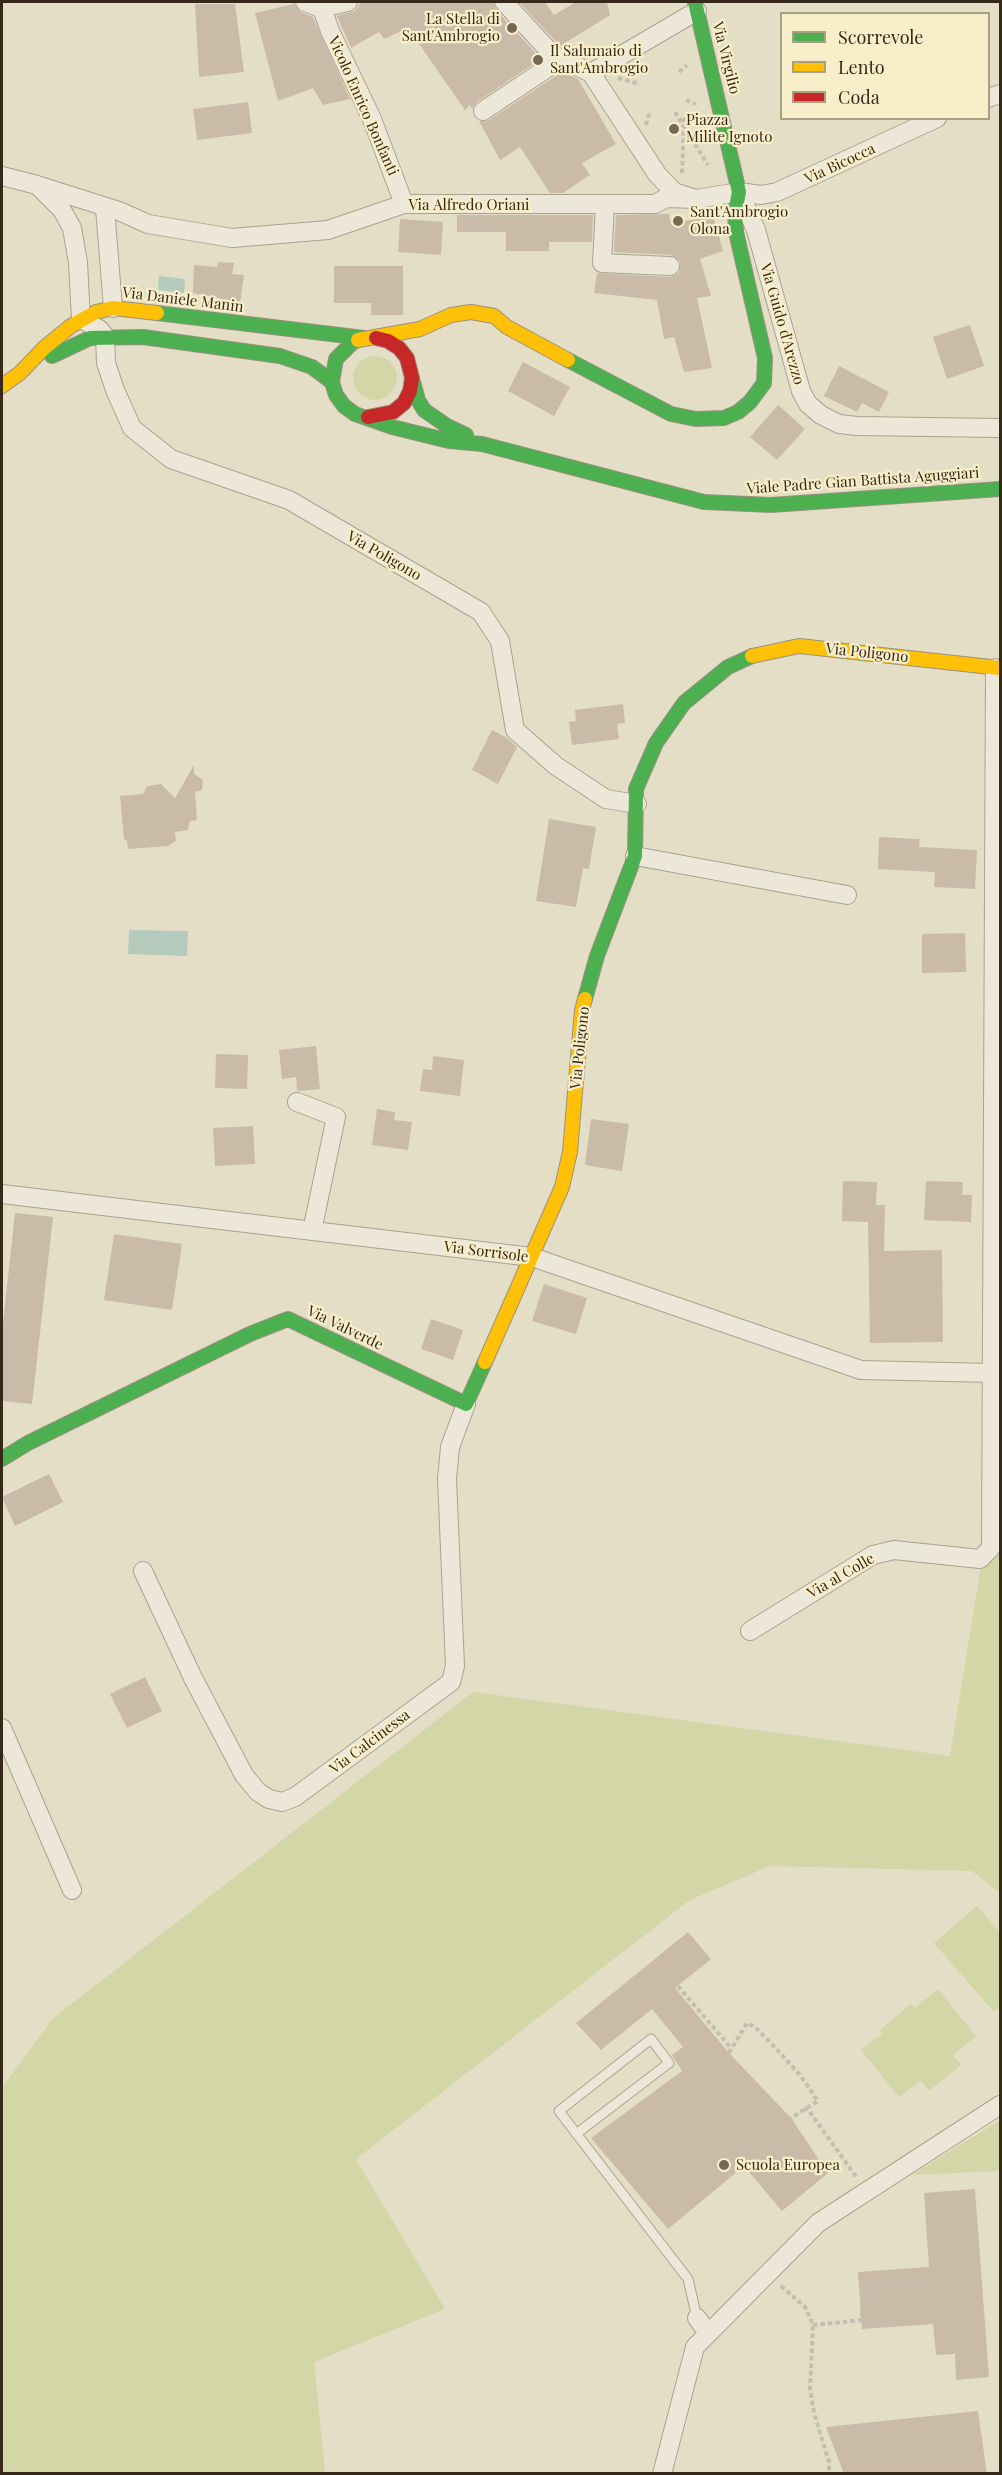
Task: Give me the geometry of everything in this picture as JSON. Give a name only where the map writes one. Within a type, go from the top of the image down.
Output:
[{"type":"main road","name":"Via Virgilio","points":[[696,6],[739,192]]},
{"type":"main road","points":[[332,382],[336,359],[343,350],[370,338],[420,329],[451,315],[471,312],[494,316],[507,327],[671,414],[707,420],[724,418],[738,412],[758,392],[764,383],[766,371],[735,232],[735,212],[739,192]]},
{"type":"main road","name":"Via Daniele Manin","points":[[20,373],[44,348],[81,319],[113,308],[370,338]]},
{"type":"main road","points":[[368,417],[381,417],[399,407],[410,391],[412,374],[426,345],[448,328],[464,325],[507,327]]},
{"type":"main road","name":"Via Daniele Manin","points":[[2,386],[20,373],[80,341],[105,336],[143,337],[280,356],[302,362],[332,382]]},
{"type":"main road","name":"Viale Padre Gian Battista Aguggiari","points":[[370,338],[388,341],[399,348],[407,358],[418,400],[424,410],[447,426],[482,444]]},
{"type":"main road","name":"Viale Padre Gian Battista Aguggiari","points":[[332,382],[336,395],[344,406],[355,414],[392,427],[462,443],[482,444],[704,502],[740,506],[1000,489]]},
{"type":"main road","name":"Via Poligono","points":[[532,1257],[562,1187],[570,1152],[582,1010],[597,956],[635,856],[636,789],[656,743],[684,704],[728,667],[758,652],[799,645],[998,668]]},
{"type":"main road","points":[[466,1404],[532,1257]]},
{"type":"main road","name":"Via Valverde","points":[[2,1459],[28,1443],[250,1334],[288,1319],[466,1404]]},
{"type":"street","points":[[315,4],[348,2]]},
{"type":"street","points":[[504,2],[554,55],[591,73],[657,174],[674,192],[696,199],[739,192]]},
{"type":"street","name":"Vicolo Enrico Bonfanti","points":[[315,4],[372,119],[404,204]]},
{"type":"street","points":[[591,73],[696,6]]},
{"type":"street","points":[[483,111],[561,59]]},
{"type":"street","name":"Via Bicocca","points":[[739,192],[761,195],[777,192],[933,120]]},
{"type":"street","name":"Via Alfredo Oriani","points":[[2,176],[37,185],[148,224],[232,238],[328,230],[404,204],[605,205],[655,204],[666,198],[696,199]]},
{"type":"street","points":[[37,185],[62,210],[72,228],[78,262],[81,319],[99,329],[105,336]]},
{"type":"street","name":"Via Guido d'Arezzo","points":[[739,192],[756,230],[801,392],[808,404],[821,415],[839,424],[1000,428]]},
{"type":"street","points":[[605,205],[602,263],[670,266]]},
{"type":"street","points":[[105,208],[113,308]]},
{"type":"street","name":"Via Poligono","points":[[105,336],[106,363],[132,428],[171,459],[289,500],[481,612],[500,641],[515,730],[556,766],[606,799],[637,804]]},
{"type":"street","name":"Via al Colle","points":[[750,1631],[873,1555],[894,1550],[980,1559],[992,1548],[998,668]]},
{"type":"street","points":[[635,856],[847,895]]},
{"type":"street","points":[[297,1102],[336,1117],[312,1231]]},
{"type":"street","name":"Via Sorrisole","points":[[2,1194],[532,1257],[861,1370],[992,1373]]},
{"type":"street","name":"Via Calcinessa","points":[[143,1571],[244,1775],[258,1792],[269,1799],[282,1802],[295,1797],[451,1682],[455,1666],[447,1479],[450,1447],[466,1404]]},
{"type":"street","points":[[2,1728],[72,1890]]},
{"type":"street","points":[[662,2474],[695,2347],[818,2223],[1000,2105]]},
{"type":"street","points":[[697,2318],[708,2333]]},
{"type":"lane","points":[[576,2134],[669,2063],[651,2039],[559,2111],[576,2134],[688,2279],[697,2318]]},
{"type":"path","points":[[614,78],[640,84]]},
{"type":"path","points":[[686,100],[696,104]]},
{"type":"path","points":[[645,129],[650,111]]},
{"type":"path","points":[[675,112],[713,173]]},
{"type":"path","points":[[683,123],[698,112]]},
{"type":"path","points":[[682,179],[683,123]]},
{"type":"path","points":[[678,1986],[731,2048]]},
{"type":"path","points":[[729,2053],[747,2023],[754,2027],[800,2075],[818,2101],[791,2118],[807,2108],[858,2180],[868,2177]]},
{"type":"path","points":[[765,2275],[805,2307],[813,2325],[810,2388],[814,2413],[829,2462],[829,2474]]},
{"type":"path","points":[[813,2325],[862,2320],[863,2287],[928,2283]]},
{"type":"green space","points":[[375,356],[384,357],[391,362],[396,369],[396,387],[391,394],[384,399],[375,400],[366,399],[359,394],[354,387],[353,378],[354,369],[359,362],[366,357]]},
{"type":"green space","points":[[1000,1553],[1000,1893],[972,1871],[770,1866],[690,1900],[356,2159],[445,2309],[314,2362],[325,2473],[345,2473],[2,2474],[2,2088],[52,2019],[473,1692],[950,1756],[981,1566]]},
{"type":"green space","points":[[977,1906],[1000,1932],[1000,2006],[994,2012],[934,1943]]},
{"type":"green space","points":[[938,1989],[976,2036],[953,2055],[961,2065],[929,2091],[921,2081],[899,2097],[861,2050],[882,2034],[880,2030],[911,2004],[915,2008]]},
{"type":"green space","points":[[1000,2120],[1000,2171],[912,2175]]},
{"type":"shaded area","points":[[159,276],[185,279],[184,293],[158,290]]},
{"type":"shaded area","points":[[129,930],[188,931],[187,956],[128,954]]},
{"type":"building","points":[[361,2],[493,2],[496,10],[541,59],[477,102],[472,109],[470,105],[465,110],[408,28],[384,39],[379,32],[351,48],[337,16],[355,11]]},
{"type":"building","points":[[519,2],[545,2],[554,15],[576,2],[607,2],[610,15],[560,46]]},
{"type":"building","points":[[195,4],[235,4],[244,72],[199,77]]},
{"type":"building","points":[[294,4],[301,12],[313,17],[350,99],[323,105],[313,88],[278,101],[255,13]]},
{"type":"building","points":[[562,72],[578,79],[616,144],[582,163],[590,175],[563,193],[550,193],[520,147],[500,160],[479,121],[489,120]]},
{"type":"building","points":[[248,102],[252,133],[197,140],[193,109]]},
{"type":"building","points":[[669,214],[671,224],[713,215],[723,251],[700,259],[711,296],[697,298],[712,368],[684,372],[674,337],[664,339],[657,300],[594,293],[597,273],[670,277],[679,273],[680,261],[671,255],[614,252],[616,215]]},
{"type":"building","points":[[457,215],[593,215],[592,242],[549,242],[549,251],[506,251],[506,232],[457,232]]},
{"type":"building","points":[[400,219],[443,222],[441,255],[398,252]]},
{"type":"building","points":[[218,262],[234,263],[232,274],[244,275],[240,303],[193,293],[194,265],[217,267]]},
{"type":"building","points":[[334,266],[403,266],[403,315],[371,315],[371,303],[334,303]]},
{"type":"building","points":[[970,325],[984,366],[947,379],[933,337]]},
{"type":"building","points":[[523,362],[570,387],[554,416],[508,391]]},
{"type":"building","points":[[839,366],[889,392],[879,412],[862,403],[857,412],[824,396]]},
{"type":"building","points":[[778,405],[805,429],[777,460],[750,437]]},
{"type":"building","points":[[623,704],[625,723],[617,724],[619,739],[572,745],[569,722],[576,721],[575,710]]},
{"type":"building","points":[[492,730],[507,738],[517,747],[498,784],[472,770]]},
{"type":"building","points":[[194,765],[194,774],[203,780],[202,790],[195,792],[197,820],[190,821],[188,830],[175,832],[176,841],[168,846],[128,849],[127,841],[124,839],[120,796],[143,794],[147,786],[161,784],[175,798]]},
{"type":"building","points":[[549,819],[596,827],[589,869],[583,868],[576,907],[536,901]]},
{"type":"building","points":[[879,837],[920,839],[919,847],[977,850],[975,889],[934,887],[935,872],[878,869]]},
{"type":"building","points":[[965,933],[966,972],[922,973],[922,934]]},
{"type":"building","points":[[316,1046],[320,1089],[297,1091],[296,1077],[282,1079],[279,1050]]},
{"type":"building","points":[[216,1054],[248,1055],[247,1089],[215,1088]]},
{"type":"building","points":[[433,1056],[464,1060],[460,1096],[420,1091],[423,1069],[432,1070]]},
{"type":"building","points":[[377,1109],[395,1112],[394,1120],[412,1122],[408,1150],[372,1145]]},
{"type":"building","points":[[591,1119],[629,1124],[622,1171],[585,1165]]},
{"type":"building","points":[[253,1126],[255,1164],[215,1166],[213,1128]]},
{"type":"building","points":[[843,1181],[877,1182],[876,1205],[885,1205],[884,1251],[942,1250],[943,1342],[870,1343],[868,1222],[842,1221]]},
{"type":"building","points":[[926,1181],[963,1182],[962,1195],[972,1195],[971,1222],[924,1220]]},
{"type":"building","points":[[15,1213],[53,1217],[32,1404],[2,1401],[2,1332]]},
{"type":"building","points":[[114,1234],[182,1244],[172,1310],[104,1300]]},
{"type":"building","points":[[544,1284],[587,1298],[576,1334],[532,1321]]},
{"type":"building","points":[[431,1319],[463,1330],[453,1360],[421,1349]]},
{"type":"building","points":[[49,1474],[63,1502],[15,1526],[2,1497]]},
{"type":"building","points":[[145,1677],[162,1711],[127,1728],[110,1694]]},
{"type":"building","points":[[688,1932],[711,1959],[675,1988],[729,2053],[791,2118],[828,2173],[782,2211],[744,2166],[668,2229],[591,2138],[682,2071],[672,2055],[683,2047],[652,2009],[601,2050],[576,2023]]},
{"type":"building","points":[[975,2189],[989,2377],[956,2380],[955,2354],[936,2355],[933,2324],[862,2329],[858,2272],[929,2267],[924,2193]]},
{"type":"building","points":[[978,2411],[987,2474],[844,2474],[826,2427]]},
{"type":"traffic: fast","points":[[568,360],[671,414],[696,419],[724,418],[738,412],[750,402],[764,383],[765,358],[736,232],[735,212],[739,192],[695,2]]},
{"type":"traffic: fast","points":[[157,313],[364,338]]},
{"type":"traffic: fast","points":[[52,356],[90,338],[143,337],[280,356],[312,367],[332,382]]},
{"type":"traffic: fast","points":[[358,340],[336,359],[332,382],[336,395],[344,406],[355,414],[392,427],[449,441],[482,444],[704,502],[771,505],[1000,489]]},
{"type":"traffic: fast","points":[[412,378],[418,400],[424,410],[447,426],[466,435]]},
{"type":"traffic: fast","points":[[585,999],[597,956],[635,856],[636,789],[656,743],[684,703],[728,667],[752,656]]},
{"type":"traffic: fast","points":[[2,1459],[28,1443],[250,1334],[288,1319],[466,1404],[485,1362]]},
{"type":"traffic: slow","points":[[2,386],[20,373],[44,348],[71,326],[96,312],[113,308],[157,313]]},
{"type":"traffic: slow","points":[[358,340],[420,329],[451,315],[471,312],[494,316],[507,327],[568,360]]},
{"type":"traffic: slow","points":[[752,656],[799,646],[1000,668]]},
{"type":"traffic: slow","points":[[485,1362],[562,1187],[570,1152],[582,1010],[585,999]]},
{"type":"traffic: jam","points":[[368,417],[393,412],[404,403],[410,391],[412,378],[407,358],[399,348],[388,341],[376,338]]},
{"type":"place","name":"La Stella di Sant'Ambrogio","points":[[512,28]]},
{"type":"place","name":"Il Salumaio di Sant'Ambrogio","points":[[538,60]]},
{"type":"place","name":"Piazza Milite Ignoto","points":[[674,129]]},
{"type":"place","name":"Sant'Ambrogio Olona","points":[[678,221]]},
{"type":"place","name":"Scuola Europea","points":[[724,2165]]}]
